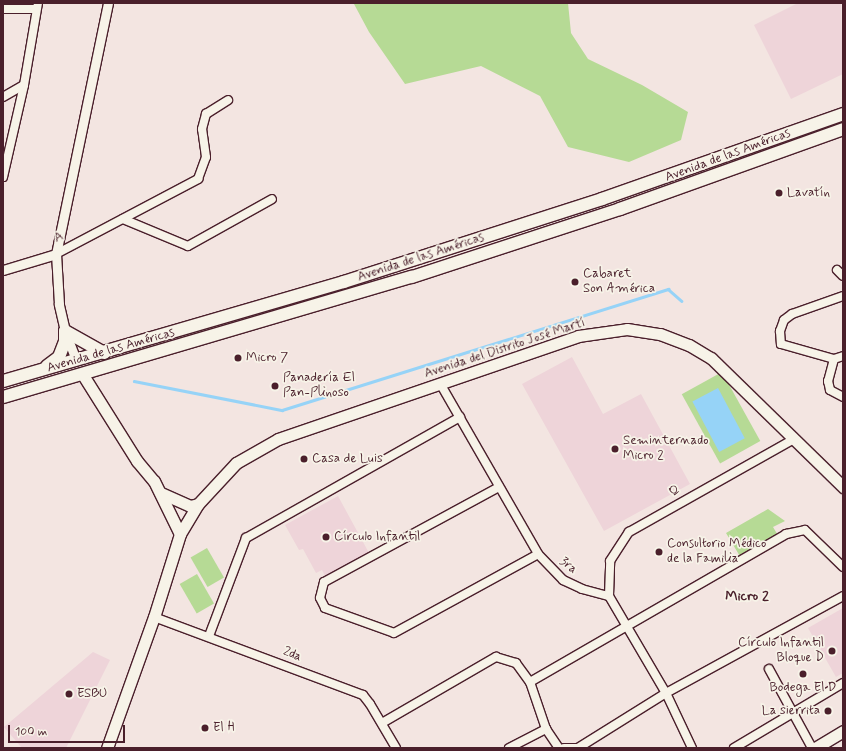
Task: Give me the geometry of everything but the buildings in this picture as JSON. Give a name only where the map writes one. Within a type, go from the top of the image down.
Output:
[{"type":"main road","name":"Avenida de las Américas","points":[[3,381],[104,353],[344,282],[602,199],[843,114]]},
{"type":"main road","name":"Avenida de las Américas","points":[[3,397],[83,375],[412,277],[620,209],[843,130]]},
{"type":"main road","name":"Avenida del Distrito José Martí","points":[[107,748],[154,617],[180,534],[198,504],[236,462],[278,439],[441,385],[578,336],[633,330],[660,334],[689,345],[711,358],[843,487]]},
{"type":"main road","points":[[41,371],[59,357],[65,341],[65,331],[104,353]]},
{"type":"main road","points":[[76,360],[83,375],[137,462],[161,492],[180,534]]},
{"type":"main road","points":[[161,492],[190,506],[198,504]]},
{"type":"main road","points":[[813,748],[843,731]]},
{"type":"street","points":[[76,360],[65,331],[60,304],[56,254],[108,3]]},
{"type":"street","points":[[3,9],[37,6],[24,85],[3,176]]},
{"type":"street","points":[[3,97],[24,85]]},
{"type":"street","name":"A","points":[[3,270],[56,254],[198,179],[206,157],[202,129],[206,114],[228,100]]},
{"type":"street","points":[[123,219],[188,246],[272,199]]},
{"type":"street","points":[[843,296],[792,314],[784,320],[780,331],[781,344],[834,359],[843,356]]},
{"type":"street","points":[[834,359],[830,373],[829,386],[830,390],[843,397]]},
{"type":"street","name":"3ra","points":[[441,385],[538,554],[563,580],[582,589],[609,596]]},
{"type":"street","points":[[209,636],[246,538],[460,417]]},
{"type":"street","name":"Q","points":[[609,596],[610,561],[629,532],[794,439]]},
{"type":"street","points":[[500,487],[324,582],[320,598],[325,608],[394,633],[538,554]]},
{"type":"street","points":[[530,682],[626,625],[786,534],[805,530],[843,567]]},
{"type":"street","points":[[609,596],[666,693],[692,748]]},
{"type":"street","points":[[564,748],[578,748],[666,693],[843,596]]},
{"type":"street","name":"2da","points":[[154,617],[209,636],[363,695],[382,723],[396,748]]},
{"type":"street","points":[[382,723],[496,657],[516,663],[530,682],[546,729],[559,748]]},
{"type":"street","points":[[769,669],[813,748]]},
{"type":"street","points":[[734,748],[794,714],[843,683]]},
{"type":"street","points":[[509,748],[546,729]]},
{"type":"shaded area","points":[[798,3],[841,3],[843,74],[791,99],[754,25]]},
{"type":"shaded area","name":"Seminternado Micro 2","points":[[572,357],[603,414],[641,394],[690,484],[604,531],[522,384]]},
{"type":"shaded area","name":"Círculo Infantil","points":[[338,496],[369,553],[325,576],[322,570],[316,573],[303,549],[299,550],[285,525]]},
{"type":"shaded area","name":"Círculo Infantil Bloque D","points":[[843,608],[843,673],[836,677],[808,628]]},
{"type":"shaded area","name":"ESBU","points":[[93,652],[110,660],[66,748],[22,748],[4,727]]},
{"type":"green space","points":[[568,3],[571,33],[588,59],[642,85],[688,112],[681,140],[629,162],[568,147],[540,96],[481,66],[405,84],[369,32],[354,4]]},
{"type":"green space","points":[[722,372],[760,441],[720,463],[682,394]]},
{"type":"green space","points":[[768,509],[785,521],[773,527],[779,537],[741,558],[726,533]]},
{"type":"green space","points":[[207,548],[224,577],[208,587],[191,558]]},
{"type":"green space","points":[[197,574],[214,603],[197,613],[180,584]]},
{"type":"water","points":[[718,388],[745,438],[719,452],[692,402]]},
{"type":"waterway","points":[[134,381],[282,410],[668,289],[682,301]]},
{"type":"place","name":"Lavatín","points":[[779,193]]},
{"type":"place","name":"Cabaret Son América","points":[[575,282]]},
{"type":"place","name":"Micro 7","points":[[238,358]]},
{"type":"place","name":"Panadería El Pan-Plinoso","points":[[275,386]]},
{"type":"place","name":"Seminternado Micro 2","points":[[615,449]]},
{"type":"place","name":"Casa de Luis","points":[[304,459]]},
{"type":"place","name":"Círculo Infantil","points":[[326,537]]},
{"type":"place","name":"Consultorio Médico de la Familia","points":[[659,552]]},
{"type":"place","name":"Círculo Infantil Bloque D","points":[[832,651]]},
{"type":"place","name":"Bodega El D","points":[[803,674]]},
{"type":"place","name":"ESBU","points":[[69,694]]},
{"type":"place","name":"La sierrita","points":[[828,711]]},
{"type":"place","name":"El H","points":[[205,728]]},
{"type":"district","name":"Micro 2","points":[[747,596]]}]
